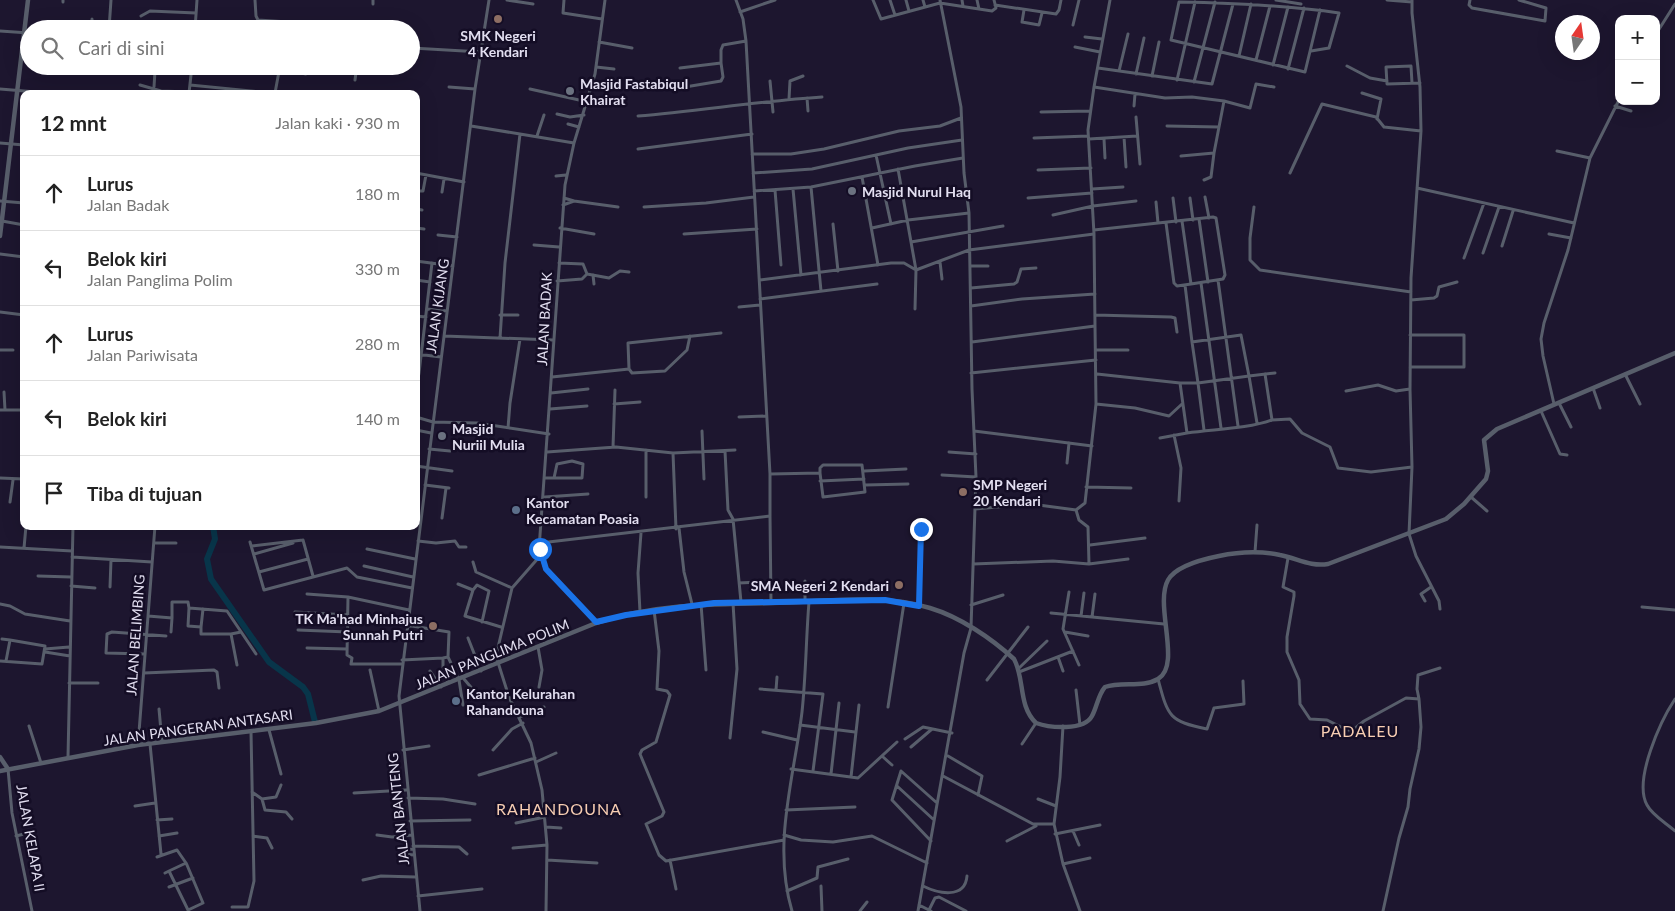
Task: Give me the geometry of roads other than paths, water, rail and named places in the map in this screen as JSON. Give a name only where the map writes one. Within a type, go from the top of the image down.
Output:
[{"type":"street","points":[[27,20],[28,0]]},
{"type":"street","points":[[110,20],[111,0]]},
{"type":"street","points":[[196,20],[197,0]]},
{"type":"street","points":[[255,0],[258,20]]},
{"type":"street","name":"JALAN KIJANG","points":[[420,524],[475,89],[489,0]]},
{"type":"street","points":[[506,0],[533,4]]},
{"type":"street","points":[[564,0],[564,13],[602,19]]},
{"type":"street","name":"JALAN BADAK","points":[[596,622],[546,569],[540,555],[540,543],[549,434],[560,228],[566,175],[588,102],[596,67],[605,0]]},
{"type":"street","points":[[736,0],[746,41],[752,134],[770,474],[771,603]]},
{"type":"street","points":[[740,12],[774,0]]},
{"type":"street","points":[[873,0],[880,19],[940,1],[992,11],[996,8],[994,0]]},
{"type":"street","points":[[890,0],[895,15]]},
{"type":"street","points":[[906,0],[909,11]]},
{"type":"street","points":[[923,0],[925,6]]},
{"type":"street","points":[[962,0],[963,6]]},
{"type":"street","points":[[978,0],[979,8]]},
{"type":"street","points":[[996,5],[1042,13],[1058,12],[1061,0]]},
{"type":"street","points":[[1073,25],[1079,0]]},
{"type":"street","points":[[975,510],[1031,504],[1076,510],[1085,503],[1096,404],[1097,374],[1094,232],[1089,138],[1090,112],[1110,0]]},
{"type":"street","points":[[1276,0],[1301,4]]},
{"type":"street","points":[[1387,0],[1412,1],[1420,83],[1421,131],[1411,292],[1410,389],[1412,467],[1409,534],[1416,556],[1440,603],[1440,609]]},
{"type":"street","points":[[1470,0],[1469,5],[1472,8],[1545,21],[1546,8],[1519,0]]},
{"type":"street","points":[[918,911],[948,756],[959,680],[971,628],[976,477],[971,373],[969,213],[957,84],[940,1]]},
{"type":"street","points":[[1311,51],[1329,48],[1338,13],[1320,10],[1304,8],[1251,4],[1179,2],[1171,40],[1203,46],[1305,72],[1320,10]]},
{"type":"street","points":[[1177,80],[1195,2]]},
{"type":"street","points":[[1194,82],[1215,2]]},
{"type":"street","points":[[1098,68],[1212,84],[1234,3]]},
{"type":"street","points":[[1239,56],[1251,4]]},
{"type":"street","points":[[1660,28],[1675,4]]},
{"type":"street","points":[[1256,60],[1270,6]]},
{"type":"street","points":[[1273,65],[1288,7]]},
{"type":"street","points":[[1288,68],[1304,8]]},
{"type":"street","points":[[1024,10],[1022,22],[1024,24],[1039,25],[1042,13]]},
{"type":"street","points":[[141,16],[150,11],[196,13]]},
{"type":"street","points":[[0,31],[20,33]]},
{"type":"street","points":[[1119,71],[1128,34]]},
{"type":"street","points":[[1085,36],[1102,39]]},
{"type":"street","points":[[1136,74],[1144,38]]},
{"type":"street","points":[[680,88],[721,82],[723,77],[720,50],[723,45],[746,41]]},
{"type":"street","points":[[599,42],[632,48]]},
{"type":"street","points":[[1152,76],[1160,42]]},
{"type":"street","points":[[1075,47],[1100,52]]},
{"type":"street","points":[[420,48],[480,52]]},
{"type":"street","points":[[680,68],[721,63]]},
{"type":"street","points":[[1347,66],[1370,78],[1387,81]]},
{"type":"street","points":[[1412,83],[1411,66],[1386,67],[1386,84],[1420,83]]},
{"type":"street","points":[[596,67],[614,69]]},
{"type":"street","points":[[0,236],[2,201],[12,144],[20,75]]},
{"type":"street","points":[[154,87],[155,75]]},
{"type":"street","points":[[189,90],[191,75]]},
{"type":"street","points":[[276,90],[279,75]]},
{"type":"street","points":[[355,80],[356,75]]},
{"type":"street","points":[[789,99],[790,81],[803,76]]},
{"type":"street","points":[[770,81],[773,112]]},
{"type":"street","points":[[1094,87],[1136,94],[1224,101],[1250,108],[1256,84],[1274,87]]},
{"type":"street","points":[[140,85],[162,90]]},
{"type":"street","points":[[190,85],[222,90]]},
{"type":"street","points":[[449,87],[475,89]]},
{"type":"street","points":[[0,89],[18,90]]},
{"type":"street","points":[[530,89],[588,102]]},
{"type":"street","points":[[1362,93],[1381,99],[1377,119],[1380,125],[1421,131]]},
{"type":"street","points":[[1134,106],[1136,94]]},
{"type":"street","points":[[638,116],[680,113],[750,102],[822,97]]},
{"type":"street","points":[[807,98],[808,111]]},
{"type":"street","points":[[1204,180],[1211,177],[1224,101]]},
{"type":"street","points":[[1290,173],[1322,104],[1377,119]]},
{"type":"street","points":[[1571,426],[1556,404],[1543,356],[1542,334],[1546,313],[1571,238],[1590,158],[1615,106],[1630,111]]},
{"type":"street","points":[[1041,112],[1090,112]]},
{"type":"street","points":[[557,114],[570,117],[584,114]]},
{"type":"street","points":[[537,136],[544,116]]},
{"type":"street","points":[[1136,117],[1140,164]]},
{"type":"street","points":[[752,154],[791,154],[824,149],[899,131],[940,126],[961,118]]},
{"type":"street","points":[[568,124],[579,127]]},
{"type":"street","points":[[471,126],[537,136],[574,144]]},
{"type":"street","points":[[1167,126],[1219,127]]},
{"type":"street","points":[[500,338],[500,316],[520,134]]},
{"type":"street","points":[[638,149],[752,134]]},
{"type":"street","points":[[1034,138],[1104,139],[1137,136]]},
{"type":"street","points":[[1124,137],[1126,167]]},
{"type":"street","points":[[1104,139],[1105,158]]},
{"type":"street","points":[[753,173],[803,171],[962,140]]},
{"type":"street","points":[[0,143],[20,145]]},
{"type":"street","points":[[1557,151],[1590,158]]},
{"type":"street","points":[[1181,156],[1214,153]]},
{"type":"street","points":[[876,156],[891,224]]},
{"type":"street","points":[[754,191],[811,187],[963,158]]},
{"type":"street","points":[[1038,170],[1091,168]]},
{"type":"street","points":[[898,169],[916,270],[915,309]]},
{"type":"street","points":[[420,174],[464,182]]},
{"type":"street","points":[[420,191],[423,191],[426,175]]},
{"type":"street","points":[[556,176],[566,175]]},
{"type":"street","points":[[862,177],[878,265]]},
{"type":"street","points":[[442,192],[444,178]]},
{"type":"street","points":[[811,187],[822,291]]},
{"type":"street","points":[[1028,198],[1123,187]]},
{"type":"street","points":[[1417,188],[1513,211],[1574,223]]},
{"type":"street","points":[[793,189],[801,275]]},
{"type":"street","points":[[775,190],[781,265]]},
{"type":"street","points":[[644,207],[706,204],[754,197]]},
{"type":"street","points":[[1205,197],[1209,218]]},
{"type":"street","points":[[564,198],[618,207]]},
{"type":"street","points":[[1172,198],[1176,222]]},
{"type":"street","points":[[1190,198],[1193,220]]},
{"type":"street","points":[[2,201],[20,203]]},
{"type":"street","points":[[563,205],[574,201]]},
{"type":"street","points":[[1053,215],[1093,206],[1136,201]]},
{"type":"street","points":[[1156,202],[1158,223]]},
{"type":"street","points":[[1464,258],[1484,203]]},
{"type":"street","points":[[1254,207],[1250,238],[1250,260],[1260,270],[1411,292]]},
{"type":"street","points":[[1483,254],[1499,207]]},
{"type":"street","points":[[1502,246],[1513,211]]},
{"type":"street","points":[[872,228],[908,220],[969,213]]},
{"type":"street","points":[[916,270],[969,250],[1158,223],[1216,218],[1225,278],[1178,286],[1174,283],[1166,223]]},
{"type":"street","points":[[1199,219],[1208,282]]},
{"type":"street","points":[[2,221],[20,224]]},
{"type":"street","points":[[1182,221],[1191,284]]},
{"type":"street","points":[[833,224],[838,271]]},
{"type":"street","points":[[911,242],[1004,226]]},
{"type":"street","points":[[420,228],[424,229]]},
{"type":"street","points":[[560,228],[594,234]]},
{"type":"street","points":[[684,234],[756,229]]},
{"type":"street","points":[[1549,234],[1571,238]]},
{"type":"street","points":[[438,235],[457,237]]},
{"type":"street","points":[[534,245],[559,247]]},
{"type":"street","points":[[0,254],[20,256]]},
{"type":"street","points":[[420,261],[453,266]]},
{"type":"street","points":[[559,262],[583,264],[587,274],[593,276],[609,278],[620,270],[630,272]]},
{"type":"street","points":[[940,262],[942,279]]},
{"type":"street","points":[[420,349],[432,263]]},
{"type":"street","points":[[760,280],[898,263],[909,265],[916,270]]},
{"type":"street","points":[[970,266],[988,266]]},
{"type":"street","points":[[971,288],[1014,284],[1022,269],[1036,268]]},
{"type":"street","points":[[557,280],[582,279],[587,274]]},
{"type":"street","points":[[593,276],[594,284]]},
{"type":"street","points":[[1218,280],[1238,426]]},
{"type":"street","points":[[420,281],[430,282]]},
{"type":"street","points":[[1411,300],[1434,298],[1437,296],[1439,287],[1457,282]]},
{"type":"street","points":[[1201,283],[1221,428]]},
{"type":"street","points":[[760,299],[877,284]]},
{"type":"street","points":[[1184,285],[1204,430]]},
{"type":"street","points":[[971,306],[1022,299],[1095,294]]},
{"type":"street","points":[[738,308],[760,305]]},
{"type":"street","points":[[427,308],[447,311]]},
{"type":"street","points":[[0,312],[20,314]]},
{"type":"street","points":[[500,316],[518,315]]},
{"type":"street","points":[[1095,315],[1176,318],[1177,332]]},
{"type":"street","points":[[420,316],[426,317]]},
{"type":"street","points":[[972,342],[1095,326]]},
{"type":"street","points":[[690,336],[687,350],[665,371],[632,373],[628,343],[690,336],[721,333]]},
{"type":"street","points":[[1192,342],[1242,335],[1257,423]]},
{"type":"street","points":[[1410,335],[1464,336],[1464,367],[1410,367]]},
{"type":"street","points":[[444,336],[554,340]]},
{"type":"street","points":[[508,428],[520,339]]},
{"type":"street","points":[[0,350],[13,350]]},
{"type":"street","points":[[1096,350],[1128,350]]},
{"type":"street","points":[[1008,654],[1016,661],[1028,714],[1036,723],[1080,726],[1088,722],[1092,717],[1101,692],[1105,687],[1158,679],[1168,666],[1164,624],[1166,589],[1169,579],[1174,574],[1201,560],[1218,556],[1255,553],[1288,558],[1313,566],[1328,564],[1401,534],[1409,534],[1446,519],[1471,497],[1488,476],[1483,443],[1486,436],[1675,353]]},
{"type":"street","points":[[420,354],[441,357]]},
{"type":"street","points":[[971,373],[1096,360]]},
{"type":"street","points":[[552,377],[630,369]]},
{"type":"street","points":[[1097,374],[1180,383],[1198,383],[1275,373]]},
{"type":"street","points":[[1266,374],[1272,420]]},
{"type":"street","points":[[1625,374],[1640,404]]},
{"type":"street","points":[[1180,383],[1187,432]]},
{"type":"street","points":[[1346,391],[1378,384],[1396,391],[1410,389]]},
{"type":"street","points":[[1593,388],[1600,408]]},
{"type":"street","points":[[551,393],[588,390]]},
{"type":"street","points":[[613,447],[616,390]]},
{"type":"street","points":[[4,392],[5,410]]},
{"type":"street","points":[[614,404],[640,402]]},
{"type":"street","points":[[1096,404],[1135,408],[1169,416],[1182,404]]},
{"type":"street","points":[[550,409],[587,406]]},
{"type":"street","points":[[0,410],[20,410]]},
{"type":"street","points":[[1541,411],[1560,454],[1567,455]]},
{"type":"street","points":[[739,417],[766,416]]},
{"type":"street","points":[[420,418],[433,422],[478,423],[549,434]]},
{"type":"street","points":[[1160,438],[1187,432],[1272,420],[1290,420],[1302,432],[1330,448],[1338,468],[1371,472],[1412,467]]},
{"type":"street","points":[[420,431],[431,433]]},
{"type":"street","points":[[702,431],[704,479]]},
{"type":"street","points":[[974,431],[1092,446]]},
{"type":"street","points":[[1174,435],[1181,468],[1179,501]]},
{"type":"street","points":[[1067,463],[1068,443]]},
{"type":"street","points":[[547,452],[613,447],[673,453],[735,450]]},
{"type":"street","points":[[429,449],[450,451]]},
{"type":"street","points":[[646,450],[646,497]]},
{"type":"street","points":[[725,451],[728,510],[733,519],[741,602]]},
{"type":"street","points":[[949,452],[976,454]]},
{"type":"street","points":[[673,453],[678,528],[684,572],[692,604]]},
{"type":"street","points":[[546,478],[554,478],[582,478],[583,464],[572,460],[557,464],[554,478]]},
{"type":"street","points":[[823,465],[860,465],[864,471],[865,485],[863,494],[823,497],[820,473],[820,468],[823,465]]},
{"type":"street","points":[[420,466],[452,471]]},
{"type":"street","points":[[864,471],[906,469]]},
{"type":"street","points":[[770,474],[820,473]]},
{"type":"street","points":[[942,474],[976,477]]},
{"type":"street","points":[[0,478],[20,479]]},
{"type":"street","points":[[820,481],[864,479]]},
{"type":"street","points":[[10,502],[13,480]]},
{"type":"street","points":[[865,485],[908,484]]},
{"type":"street","points":[[425,485],[447,488],[442,518]]},
{"type":"street","points":[[1086,487],[1131,488]]},
{"type":"street","points":[[545,497],[588,494]]},
{"type":"street","points":[[1471,497],[1487,511]]},
{"type":"street","points":[[1076,510],[1079,520],[1088,527],[1090,545],[1089,564]]},
{"type":"street","points":[[540,543],[606,534],[641,533],[733,519],[770,516]]},
{"type":"street","points":[[1255,553],[1257,525]]},
{"type":"street","points":[[919,606],[921,529]]},
{"type":"street","points":[[24,548],[26,530]]},
{"type":"street","points":[[68,757],[73,530]]},
{"type":"street","name":"JALAN BELIMBING","points":[[138,745],[155,530]]},
{"type":"street","name":"JALAN KIJANG","points":[[399,704],[406,625],[419,530]]},
{"type":"street","points":[[640,613],[638,573],[641,533]]},
{"type":"street","points":[[1090,545],[1144,538]]},
{"type":"street","points":[[303,540],[251,544],[264,590],[347,568],[357,577],[412,588]]},
{"type":"street","points":[[254,554],[303,540]]},
{"type":"street","points":[[303,540],[313,576]]},
{"type":"street","points":[[418,541],[436,543],[453,541],[459,547],[466,547]]},
{"type":"street","points":[[154,543],[176,543]]},
{"type":"street","points":[[0,547],[72,551]]},
{"type":"street","points":[[367,549],[415,559]]},
{"type":"street","points":[[540,555],[512,588],[496,651],[506,689],[523,723],[536,760],[546,827],[546,911]]},
{"type":"street","points":[[72,557],[152,562]]},
{"type":"street","points":[[1288,558],[1283,587],[1294,592],[1294,596],[1287,637],[1287,652],[1300,680],[1299,699],[1307,716],[1312,720],[1327,720],[1347,730],[1353,730],[1401,700],[1411,697],[1418,699]]},
{"type":"street","points":[[259,572],[308,559]]},
{"type":"street","points":[[973,564],[1053,560],[1089,564],[1128,559]]},
{"type":"street","points":[[110,586],[111,560]]},
{"type":"street","points":[[473,562],[474,569],[478,574],[512,588]]},
{"type":"street","points":[[364,566],[413,577]]},
{"type":"street","points":[[38,576],[71,577]]},
{"type":"street","points":[[792,911],[787,892],[784,835],[791,769],[800,725],[804,692],[807,602],[805,581]]},
{"type":"street","points":[[740,583],[759,582],[771,586]]},
{"type":"street","points":[[458,584],[473,590]]},
{"type":"street","points":[[482,622],[489,591],[477,585],[473,590],[465,616],[482,622],[501,627]]},
{"type":"street","points":[[71,586],[95,588]]},
{"type":"street","points":[[1425,601],[1421,594],[1431,587]]},
{"type":"street","points":[[1069,592],[1063,628],[1079,665]]},
{"type":"street","points":[[1080,616],[1084,593]]},
{"type":"street","points":[[307,594],[348,597],[408,610]]},
{"type":"street","points":[[1092,617],[1095,594]]},
{"type":"street","points":[[971,605],[1003,595]]},
{"type":"street","points":[[348,597],[347,655],[352,658],[351,664],[402,662],[445,657]]},
{"type":"street","name":"JALAN PANGLIMA POLIM","points":[[399,704],[481,672],[596,622],[692,604],[885,600],[904,603],[938,611],[971,628],[1008,654]]},
{"type":"street","points":[[171,632],[173,601],[188,602],[188,628],[201,627]]},
{"type":"street","points":[[730,738],[737,669],[733,602]]},
{"type":"street","points":[[888,707],[904,603]]},
{"type":"street","points":[[0,604],[10,606],[25,614],[70,621]]},
{"type":"street","points":[[701,604],[706,670]]},
{"type":"street","points":[[1642,607],[1675,610]]},
{"type":"street","points":[[189,608],[228,611],[256,654]]},
{"type":"street","points":[[202,609],[202,634],[241,632]]},
{"type":"street","points":[[654,610],[659,651],[657,690],[668,692],[670,695],[656,742],[642,750],[640,754],[664,813],[662,816],[646,822],[646,826],[661,858],[670,860],[784,840]]},
{"type":"street","points":[[295,612],[348,615]]},
{"type":"street","points":[[1051,613],[1164,624]]},
{"type":"street","points":[[148,616],[172,618]]},
{"type":"street","points":[[406,625],[448,631],[445,657],[442,664],[448,684]]},
{"type":"street","points":[[986,680],[1028,627]]},
{"type":"street","points":[[298,630],[348,632]]},
{"type":"street","points":[[145,654],[107,654],[107,634],[109,632],[166,636]]},
{"type":"street","points":[[1064,632],[1088,636]]},
{"type":"street","points":[[231,634],[237,665]]},
{"type":"street","points":[[468,638],[481,672]]},
{"type":"street","points":[[0,661],[40,664],[45,650],[45,646],[41,644],[2,639]]},
{"type":"street","points":[[6,661],[10,640]]},
{"type":"street","points":[[1018,670],[1047,642]]},
{"type":"street","points":[[45,650],[70,647]]},
{"type":"street","points":[[538,647],[542,670],[539,687]]},
{"type":"street","points":[[307,648],[347,649]]},
{"type":"street","points":[[45,650],[70,656]]},
{"type":"street","points":[[1018,670],[1073,651]]},
{"type":"street","points":[[445,657],[461,679],[476,692]]},
{"type":"street","points":[[1058,657],[1063,671]]},
{"type":"street","points":[[1383,911],[1399,838],[1407,815],[1410,789],[1419,749],[1421,727],[1416,690],[1418,675],[1440,668]]},
{"type":"street","points":[[144,673],[214,670],[218,672],[219,688]]},
{"type":"street","points":[[370,670],[379,711]]},
{"type":"street","points":[[430,671],[442,687]]},
{"type":"street","points":[[776,690],[777,677]]},
{"type":"street","points":[[461,679],[463,705]]},
{"type":"street","points":[[1158,679],[1167,712],[1171,717],[1207,729],[1214,708],[1244,704],[1242,681]]},
{"type":"street","points":[[69,683],[98,683]]},
{"type":"street","points":[[760,689],[823,694],[812,771]]},
{"type":"street","points":[[1076,690],[1080,726]]},
{"type":"street","points":[[1675,699],[1651,748],[1644,789],[1647,805],[1675,831]]},
{"type":"street","points":[[831,774],[839,703]]},
{"type":"street","name":"JALAN PANGERAN ANTASARI","points":[[0,771],[138,745],[323,722],[379,711],[399,704]]},
{"type":"street","name":"JALAN BANTENG","points":[[399,704],[406,790],[420,911]]},
{"type":"street","points":[[851,777],[859,705]]},
{"type":"street","points":[[519,717],[544,707]]},
{"type":"street","points":[[159,709],[162,742]]},
{"type":"street","points":[[493,750],[512,729],[523,723]]},
{"type":"street","points":[[1022,744],[1036,723]]},
{"type":"street","points":[[800,725],[856,732]]},
{"type":"street","points":[[29,726],[41,763]]},
{"type":"street","points":[[1063,726],[1054,824],[1063,864],[1080,911]]},
{"type":"street","points":[[905,739],[919,728],[932,728],[952,733]]},
{"type":"street","points":[[911,747],[932,728]]},
{"type":"street","points":[[269,730],[281,774]]},
{"type":"street","points":[[232,907],[246,908],[254,881],[251,732]]},
{"type":"street","points":[[763,732],[797,740]]},
{"type":"street","points":[[791,769],[861,777],[897,742]]},
{"type":"street","points":[[150,744],[162,854]]},
{"type":"street","points":[[403,750],[429,746]]},
{"type":"street","points":[[479,775],[556,753]]},
{"type":"street","points":[[882,756],[892,765]]},
{"type":"street","points":[[948,756],[982,776],[978,794]]},
{"type":"street","points":[[0,757],[8,769]]},
{"type":"street","name":"JALAN KELAPA II","points":[[8,769],[16,836],[32,911]]},
{"type":"street","points":[[931,841],[892,800],[901,771],[938,803]]},
{"type":"street","points":[[943,776],[1020,819],[1036,825],[1054,824]]},
{"type":"street","points":[[262,799],[276,797],[281,785]]},
{"type":"street","points":[[897,786],[935,820]]},
{"type":"street","points":[[354,793],[406,790]]},
{"type":"street","points":[[252,792],[262,799],[265,810],[286,812],[292,819]]},
{"type":"street","points":[[408,798],[443,799],[475,804]]},
{"type":"street","points":[[1038,799],[1056,806]]},
{"type":"street","points":[[135,806],[155,803]]},
{"type":"street","points":[[786,810],[855,807]]},
{"type":"street","points":[[516,823],[545,818]]},
{"type":"street","points":[[157,820],[172,819]]},
{"type":"street","points":[[410,821],[470,820]]},
{"type":"street","points":[[1007,841],[1036,825]]},
{"type":"street","points":[[1055,834],[1073,832],[1100,825]]},
{"type":"street","points":[[546,827],[561,828]]},
{"type":"street","points":[[1073,832],[1079,844]]},
{"type":"street","points":[[16,836],[28,833]]},
{"type":"street","points":[[159,836],[177,833]]},
{"type":"street","points":[[377,835],[392,837],[412,835]]},
{"type":"street","points":[[784,835],[801,840],[833,842],[872,836],[927,863]]},
{"type":"street","points":[[253,836],[267,838],[272,848]]},
{"type":"street","points":[[513,848],[547,845]]},
{"type":"street","points":[[414,855],[403,854],[404,850],[413,847],[459,847],[467,854]]},
{"type":"street","points":[[157,857],[178,850],[186,863],[203,903],[188,911],[169,871]]},
{"type":"street","points":[[1063,864],[1090,858]]},
{"type":"street","points":[[787,892],[818,878],[818,867],[848,859]]},
{"type":"street","points":[[547,860],[597,863]]},
{"type":"street","points":[[670,860],[676,889]]},
{"type":"street","points":[[165,873],[186,863]]},
{"type":"street","points":[[363,880],[381,876],[416,877]]},
{"type":"street","points":[[923,886],[935,892],[948,894],[964,886],[967,876]]},
{"type":"street","points":[[169,887],[193,878]]},
{"type":"street","points":[[821,886],[822,911]]},
{"type":"street","points":[[418,896],[482,889]]},
{"type":"street","points":[[920,905],[930,910],[935,898],[939,897],[966,911]]},
{"type":"street","points":[[860,911],[867,902]]},
{"type":"waterway","points":[[214,530],[215,539],[207,559],[211,579],[269,662],[303,687],[308,694],[315,722]]},
{"type":"place","name":"SMK Negeri 4 Kendari","points":[[498,19]]},
{"type":"place","name":"Masjid Fastabiqul Khairat","points":[[570,91]]},
{"type":"place","name":"Masjid Nurul Haq","points":[[852,191]]},
{"type":"place","name":"Masjid Nuriil Mulia","points":[[442,436]]},
{"type":"place","name":"SMP Negeri 20 Kendari","points":[[963,492]]},
{"type":"place","name":"Kantor Kecamatan Poasia","points":[[516,510]]},
{"type":"place","name":"SMA Negeri 2 Kendari","points":[[899,585]]},
{"type":"place","name":"TK Ma'had Minhajus Sunnah Putri","points":[[433,626]]},
{"type":"place","name":"Kantor Kelurahan Rahandouna","points":[[456,701]]},
{"type":"district","name":"PADALEU","points":[[1360,730]]},
{"type":"district","name":"RAHANDOUNA","points":[[559,808]]}]
